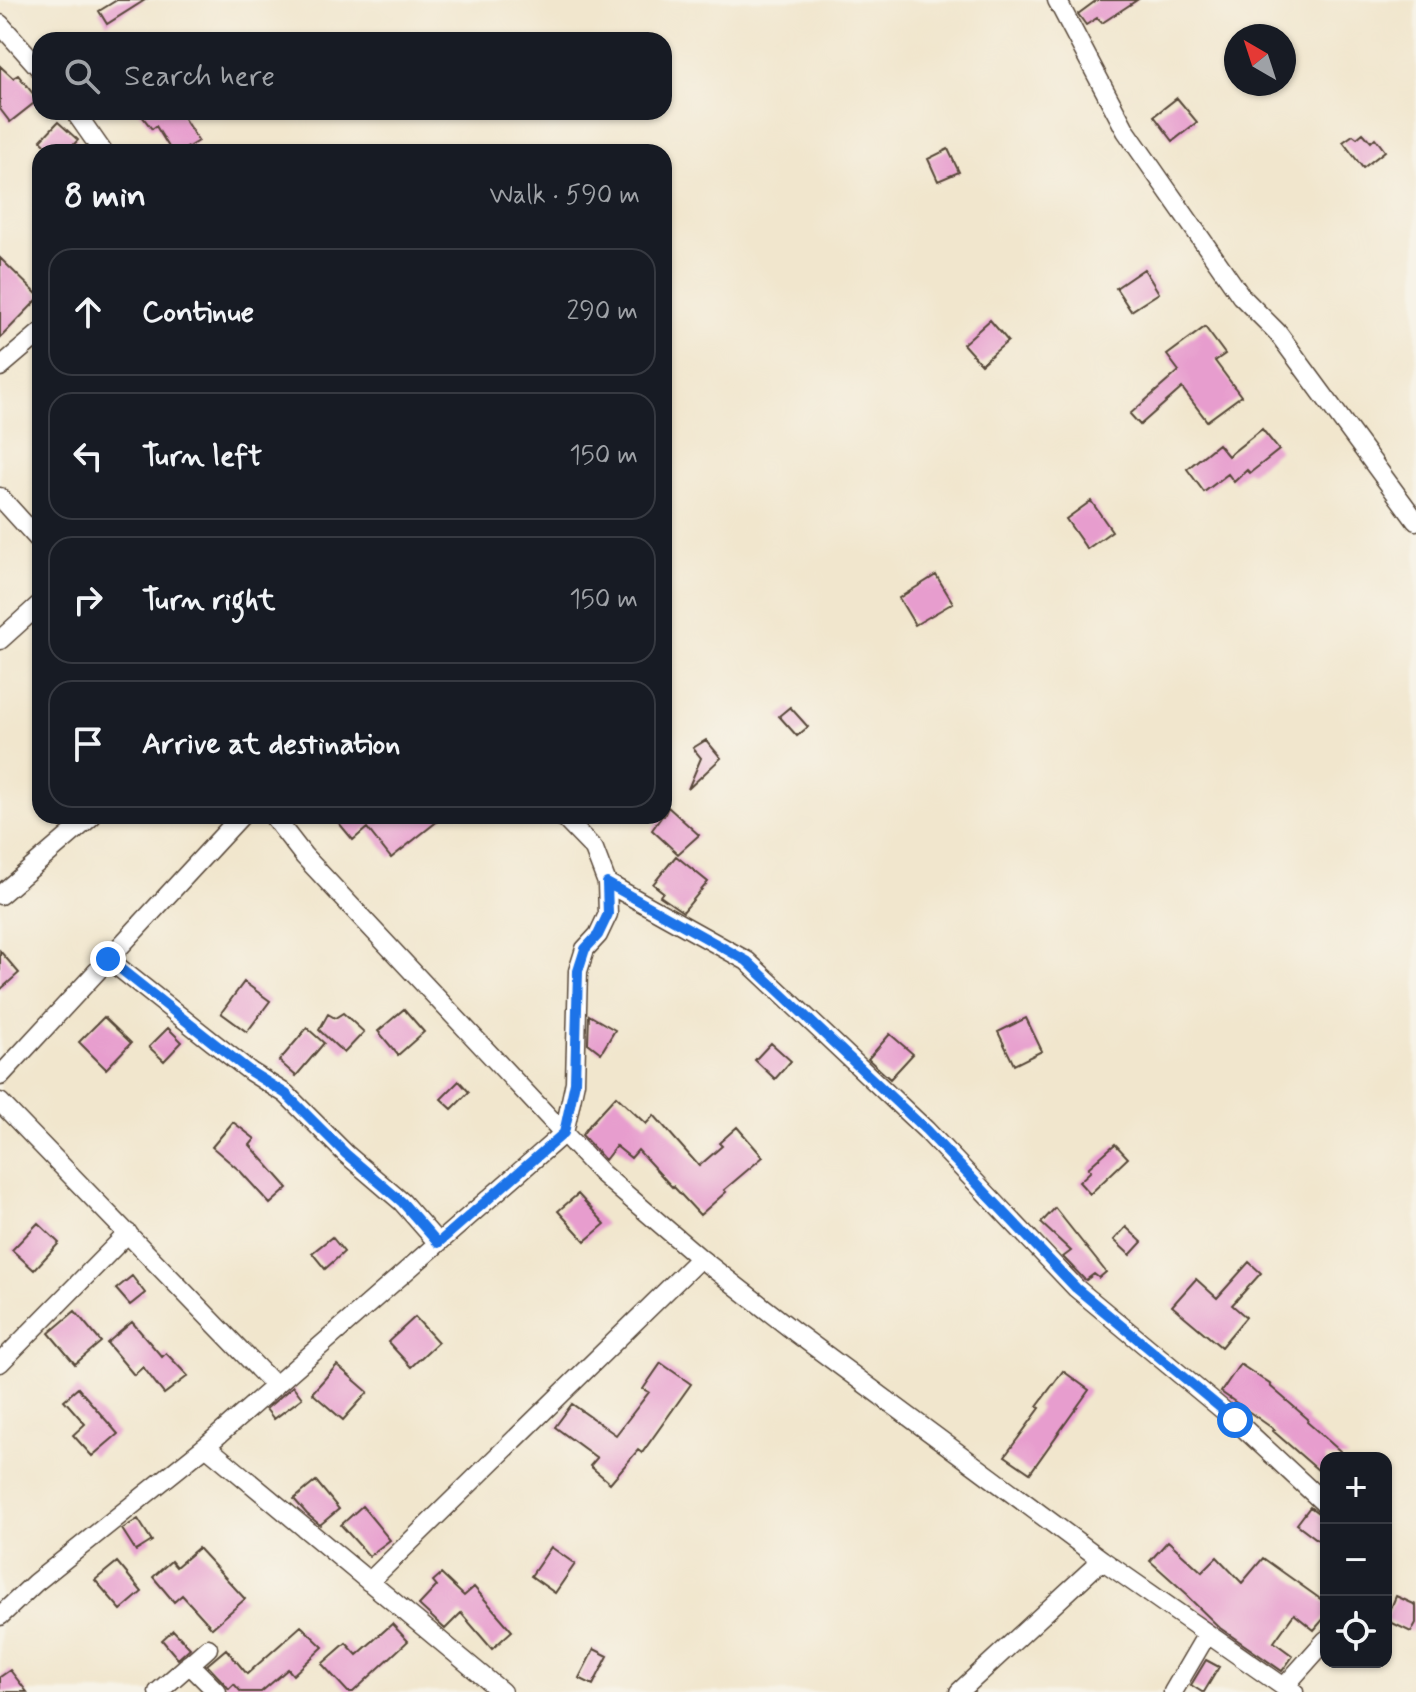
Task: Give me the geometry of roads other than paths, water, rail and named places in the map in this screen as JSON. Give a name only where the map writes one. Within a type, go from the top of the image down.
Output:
[{"type":"street","points":[[1057,0],[1126,131],[1152,170],[1241,296],[1277,332],[1416,521]]},
{"type":"street","points":[[0,24],[32,60]]},
{"type":"street","points":[[81,120],[97,144]]},
{"type":"street","points":[[0,367],[32,340]]},
{"type":"street","points":[[0,497],[32,532]]},
{"type":"street","points":[[0,640],[32,611]]},
{"type":"street","points":[[0,895],[83,824]]},
{"type":"street","points":[[0,1076],[234,824]]},
{"type":"street","points":[[279,824],[304,856],[601,1173],[700,1258],[1102,1560],[1289,1690],[1320,1648]]},
{"type":"street","points":[[0,1616],[35,1583],[206,1446],[564,1133],[575,1082],[578,971],[585,949],[598,935],[608,914],[607,883],[594,849],[570,824]]},
{"type":"street","points":[[607,883],[747,961],[926,1130],[1076,1288],[1235,1420],[1320,1499]]},
{"type":"street","points":[[108,959],[251,1072],[286,1094],[346,1154],[402,1202],[438,1243]]},
{"type":"street","points":[[0,1102],[275,1386]]},
{"type":"street","points":[[0,1363],[128,1233]]},
{"type":"street","points":[[369,1582],[700,1258]]},
{"type":"street","points":[[206,1446],[502,1692]]},
{"type":"street","points":[[959,1692],[1102,1560]]},
{"type":"street","points":[[1173,1692],[1207,1634]]},
{"type":"street","points":[[158,1692],[208,1648]]},
{"type":"street","points":[[189,1664],[217,1692]]}]
